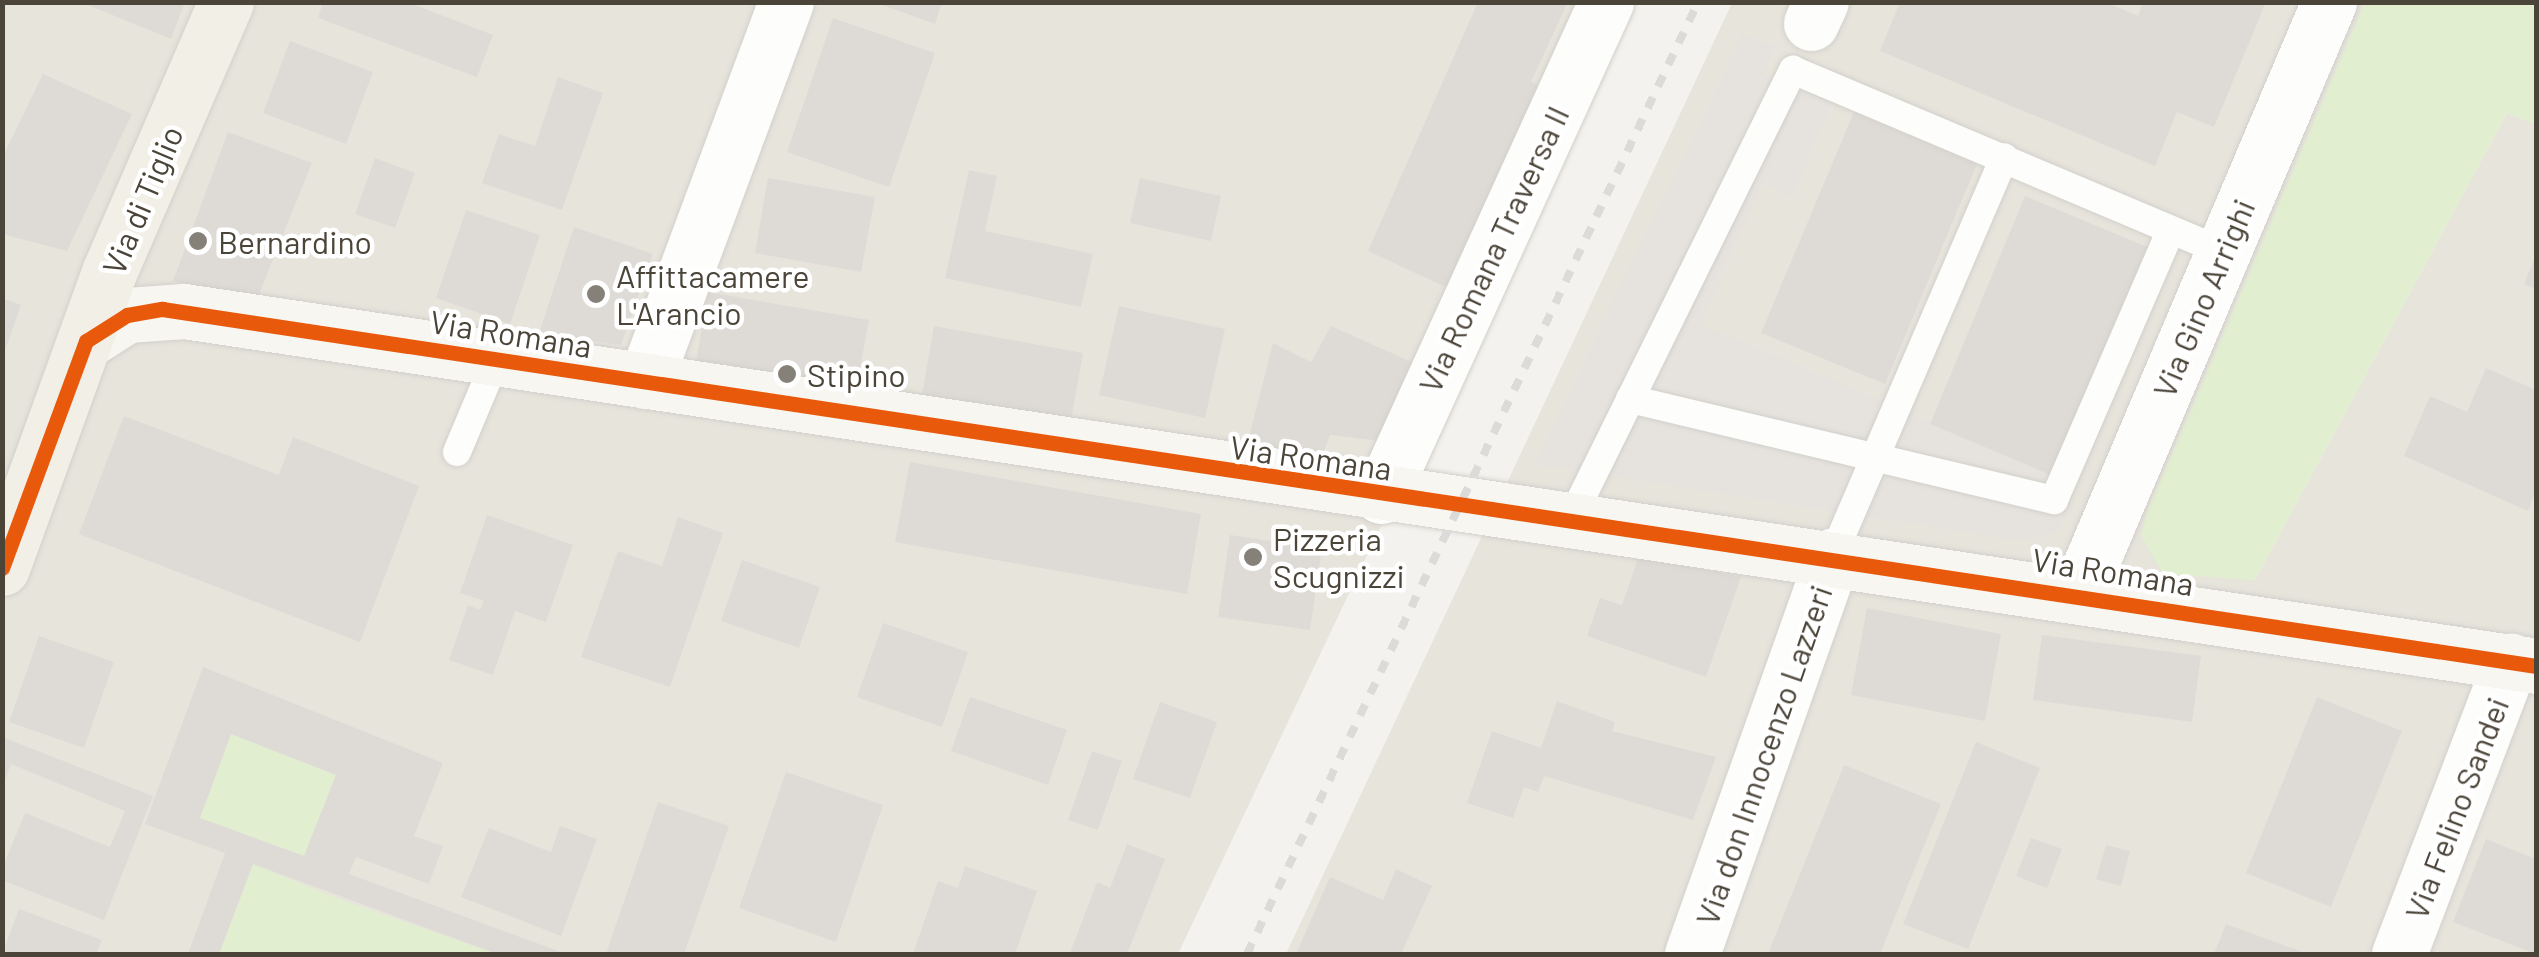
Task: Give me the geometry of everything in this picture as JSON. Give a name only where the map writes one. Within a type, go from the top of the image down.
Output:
[{"type":"main road","name":"Via di Tiglio","points":[[2,568],[86,341],[226,2]]},
{"type":"main road","name":"Via Romana","points":[[86,341],[127,315],[162,310],[1381,496],[1834,555],[2524,664]]},
{"type":"street","points":[[645,381],[786,2]]},
{"type":"street","name":"Via Romana Traversa II","points":[[1381,496],[1606,2]]},
{"type":"street","name":"Via Gino Arrighi","points":[[2078,594],[2330,2]]},
{"type":"street","name":"Via don Innocenzo Lazzeri","points":[[1692,954],[1834,555]]},
{"type":"street","name":"Via Felino Sandei","points":[[2400,954],[2524,664]]},
{"type":"lane","points":[[1572,518],[1793,70],[2222,252]]},
{"type":"lane","points":[[1834,555],[1870,463],[2004,157]]},
{"type":"lane","points":[[1630,399],[1870,463],[2054,500],[2170,232]]},
{"type":"lane","points":[[457,452],[496,359]]},
{"type":"shaded area","points":[[2,3],[1629,3],[1178,954],[3,954]]},
{"type":"shaded area","points":[[1732,3],[2365,3],[2147,513],[2255,580],[2507,113],[2536,124],[2536,954],[1286,954]]},
{"type":"shaded area","points":[[1743,33],[1775,47],[1764,73],[1832,102],[1793,198],[1762,184],[1701,324],[2078,484],[2058,532],[2022,541],[1534,464]]},
{"type":"green space","points":[[2365,2],[2536,3],[2536,124],[2507,113],[2255,580],[2163,574],[2141,535],[2147,513]]},
{"type":"green space","points":[[231,734],[336,775],[304,856],[200,818]]},
{"type":"green space","points":[[253,864],[339,899],[497,954],[219,954]]},
{"type":"building","points":[[81,2],[185,2],[171,39]]},
{"type":"building","points":[[323,2],[407,2],[493,35],[477,77],[318,18]]},
{"type":"building","points":[[874,2],[942,2],[935,24]]},
{"type":"building","points":[[1478,2],[1568,2],[1531,82],[1545,88],[1450,289],[1368,251]]},
{"type":"building","points":[[1900,2],[2106,2],[2138,16],[2143,2],[2266,2],[2214,127],[2177,112],[2155,166],[1880,51]]},
{"type":"building","points":[[833,18],[935,53],[889,187],[787,152]]},
{"type":"building","points":[[290,41],[373,72],[346,144],[263,113]]},
{"type":"building","points":[[43,74],[132,114],[67,251],[2,234],[2,158]]},
{"type":"building","points":[[558,77],[603,93],[562,210],[482,183],[499,134],[535,146]]},
{"type":"building","points":[[1854,112],[1977,164],[1885,384],[1761,333]]},
{"type":"building","points":[[228,132],[312,163],[257,299],[173,281]]},
{"type":"building","points":[[375,158],[415,173],[395,228],[355,214]]},
{"type":"building","points":[[969,170],[997,176],[985,231],[1093,254],[1081,307],[945,278]]},
{"type":"building","points":[[768,178],[875,197],[861,272],[755,253]]},
{"type":"building","points":[[1140,178],[1221,196],[1211,241],[1130,223]]},
{"type":"building","points":[[2025,196],[2152,249],[2056,477],[1930,424]]},
{"type":"building","points":[[466,210],[540,235],[510,324],[436,298]]},
{"type":"building","name":"Affittacamere L'Arancio","points":[[574,227],[653,254],[621,345],[539,333]]},
{"type":"building","points":[[2536,255],[2536,289],[2524,284]]},
{"type":"building","points":[[708,292],[869,320],[855,397],[695,368]]},
{"type":"building","points":[[2,298],[21,305],[3,356],[2,356]]},
{"type":"building","points":[[1119,306],[1225,329],[1205,418],[1099,395]]},
{"type":"building","points":[[934,326],[1083,353],[1070,426],[921,400]]},
{"type":"building","points":[[1331,326],[1414,363],[1381,441],[1330,435],[1321,459],[1247,445],[1273,343],[1311,362]]},
{"type":"building","points":[[2486,368],[2536,390],[2536,491],[2528,511],[2404,456],[2430,396],[2467,412]]},
{"type":"building","points":[[124,416],[279,475],[293,437],[419,486],[360,642],[79,534]]},
{"type":"building","points":[[910,462],[1201,514],[1187,594],[895,542]]},
{"type":"building","points":[[487,515],[573,545],[546,622],[515,611],[493,675],[449,660],[468,605],[480,610],[484,601],[460,593]]},
{"type":"building","points":[[678,517],[723,533],[670,687],[581,657],[618,551],[662,566]]},
{"type":"building","points":[[1230,535],[1322,548],[1310,630],[1218,617]]},
{"type":"building","points":[[1639,556],[1741,577],[1706,677],[1587,636],[1600,598],[1622,605]]},
{"type":"building","points":[[742,560],[820,587],[799,648],[721,621]]},
{"type":"building","points":[[1867,608],[2001,634],[1985,721],[1851,695]]},
{"type":"building","points":[[883,623],[968,652],[942,727],[857,697]]},
{"type":"building","points":[[2042,635],[2201,656],[2192,722],[2033,700]]},
{"type":"building","points":[[39,636],[114,662],[84,748],[9,722]]},
{"type":"building","points":[[203,667],[443,763],[414,836],[443,846],[429,884],[356,857],[349,874],[566,954],[497,954],[253,864],[219,954],[188,954],[225,853],[145,824]],"holes":[[[231,734],[336,775],[304,856],[200,818]]]},
{"type":"building","points":[[970,697],[1067,730],[1048,785],[951,751]]},
{"type":"building","points":[[2317,697],[2402,731],[2331,907],[2246,873]]},
{"type":"building","points":[[1557,701],[1615,722],[1612,731],[1716,757],[1693,820],[1544,776],[1538,792],[1524,787],[1513,818],[1467,803],[1492,731],[1541,748]]},
{"type":"building","points":[[1160,702],[1217,722],[1190,798],[1133,779]]},
{"type":"building","points":[[2,737],[153,796],[104,920],[2,880],[2,869],[25,813],[110,847],[125,811],[11,764],[2,787]]},
{"type":"building","points":[[1976,742],[2040,768],[1968,949],[1903,924]]},
{"type":"building","points":[[1092,751],[1122,761],[1098,830],[1068,820]]},
{"type":"building","points":[[1844,765],[1941,804],[1880,954],[1769,951]]},
{"type":"building","points":[[786,772],[883,805],[836,942],[739,908]]},
{"type":"building","points":[[658,802],[729,826],[684,954],[606,954]]},
{"type":"building","points":[[560,826],[597,839],[561,936],[461,897],[489,828],[551,852]]},
{"type":"building","points":[[2031,838],[2062,849],[2047,888],[2016,876]]},
{"type":"building","points":[[2486,839],[2533,858],[2536,848],[2536,954],[2453,922]]},
{"type":"building","points":[[1127,844],[1165,859],[1127,954],[1070,953],[1097,882],[1110,888]]},
{"type":"building","points":[[2106,845],[2130,851],[2121,886],[2096,879]]},
{"type":"building","points":[[965,866],[1037,891],[1015,954],[913,954],[938,881],[958,888]]},
{"type":"building","points":[[1396,869],[1432,886],[1401,954],[1296,954],[1330,877],[1383,900]]},
{"type":"building","points":[[19,909],[102,940],[96,954],[2,954]]},
{"type":"building","points":[[2226,924],[2308,954],[2214,954]]},
{"type":"railway","points":[[1247,954],[1698,2]]},
{"type":"cycle path","points":[[2,568],[86,341],[127,315],[162,309],[2536,666]]},
{"type":"place","name":"Bernardino","points":[[198,241]]},
{"type":"place","name":"Affittacamere L'Arancio","points":[[596,294]]},
{"type":"place","name":"Stipino","points":[[787,374]]},
{"type":"place","name":"Pizzeria Scugnizzi","points":[[1253,557]]}]
